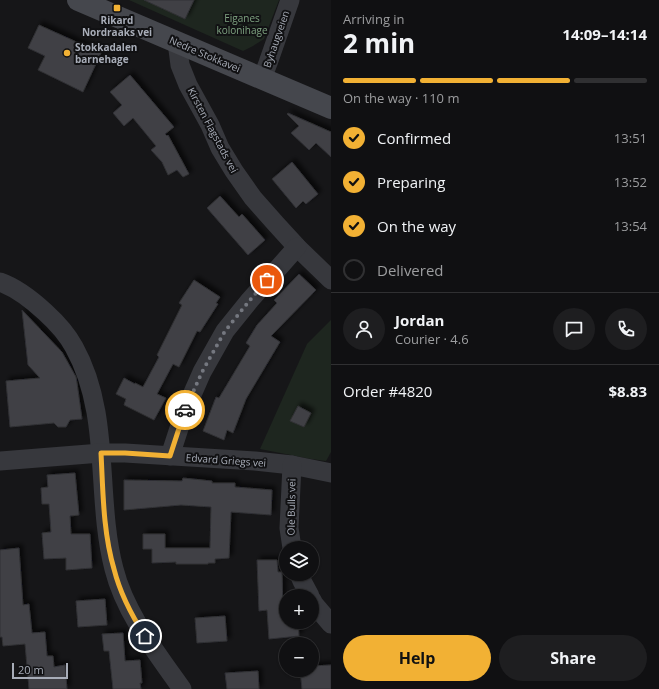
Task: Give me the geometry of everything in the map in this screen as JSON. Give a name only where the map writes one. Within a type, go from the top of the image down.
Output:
[{"type":"main road","name":"Nedre Stokkavei","points":[[78,0],[331,108]]},
{"type":"street","name":"Byhaugveien","points":[[262,79],[290,0]]},
{"type":"street","name":"Kirsten Flagstads vei","points":[[177,42],[180,65],[188,85],[210,125],[220,148],[234,171],[253,198],[297,247],[331,280]]},
{"type":"street","points":[[170,456],[184,413],[202,372],[225,331],[297,247]]},
{"type":"street","points":[[0,282],[21,293],[56,322],[74,346],[82,363],[91,386],[98,421],[108,538],[114,569],[124,598],[140,628],[182,689]]},
{"type":"street","name":"Edvard Griegs vei","points":[[0,461],[101,453],[125,453],[255,461],[292,465],[331,473]]},
{"type":"street","name":"Ole Bulls vei","points":[[291,541],[289,528],[292,465]]},
{"type":"street","points":[[319,610],[331,624]]},
{"type":"green space","name":"Eiganes kolonihage","points":[[129,0],[279,0],[264,39],[243,51]]},
{"type":"green space","points":[[331,320],[331,452],[326,461],[260,449],[307,344]]},
{"type":"building","points":[[144,0],[194,0],[185,19]]},
{"type":"building","points":[[39,25],[101,53],[83,92],[38,70],[45,56],[28,48]]},
{"type":"building","points":[[130,75],[174,127],[165,134],[167,136],[168,135],[189,174],[183,177],[177,170],[168,175],[162,162],[151,150],[156,146],[133,118],[124,126],[113,113],[122,105],[110,92]]},
{"type":"building","points":[[288,113],[331,132],[331,157],[316,143],[309,150],[291,133],[299,126],[287,114]]},
{"type":"building","points":[[292,162],[318,194],[306,204],[303,201],[296,208],[272,179]]},
{"type":"building","points":[[220,196],[239,217],[242,214],[265,240],[248,255],[207,208]]},
{"type":"building","points":[[299,274],[316,290],[271,336],[280,342],[246,399],[233,433],[227,430],[224,440],[203,431],[216,397],[219,398],[250,346],[246,343],[257,325],[277,303],[274,300]]},
{"type":"building","points":[[194,280],[220,297],[216,303],[218,304],[200,332],[197,331],[179,367],[173,364],[157,394],[166,398],[154,420],[124,405],[126,399],[116,394],[124,378],[143,387],[159,357],[157,355],[182,305],[179,303]]},
{"type":"building","points":[[22,310],[62,352],[76,377],[82,419],[70,420],[66,427],[58,427],[54,423],[10,427],[6,381],[40,378],[28,365]]},
{"type":"building","points":[[298,406],[311,413],[304,427],[290,421]]},
{"type":"building","points":[[75,473],[79,515],[70,516],[71,534],[90,534],[92,568],[66,570],[66,558],[44,559],[42,533],[51,532],[49,504],[42,504],[41,488],[48,487],[47,475]]},
{"type":"building","points":[[183,478],[212,481],[212,483],[235,483],[235,487],[272,490],[271,515],[231,512],[229,558],[215,559],[215,563],[208,564],[176,564],[176,562],[152,563],[152,549],[143,549],[143,534],[165,534],[165,548],[210,548],[211,507],[181,505],[124,510],[124,480],[182,481]]},
{"type":"building","points":[[19,548],[23,605],[29,604],[32,633],[45,632],[47,656],[53,656],[54,667],[65,665],[67,689],[29,689],[25,644],[3,646],[2,637],[0,637],[0,550]]},
{"type":"building","points":[[257,560],[277,560],[279,581],[282,581],[282,589],[279,589],[279,629],[298,629],[299,636],[269,639],[267,610],[259,611]]},
{"type":"building","points":[[105,599],[107,625],[78,627],[76,601]]},
{"type":"building","points":[[225,616],[227,641],[197,643],[195,618]]},
{"type":"building","points":[[123,633],[125,661],[140,660],[142,683],[140,683],[141,689],[113,689],[109,651],[104,651],[102,634]]},
{"type":"building","points":[[331,665],[331,689],[302,689],[301,677],[319,677],[319,666]]},
{"type":"building","points":[[258,671],[259,689],[227,689],[225,673]]},
{"type":"way so far","points":[[185,410],[202,372],[225,331],[267,280]]},
{"type":"place","name":"Rikard Nordraaks vei","points":[[117,8]]},
{"type":"place","name":"Stokkadalen barnehage","points":[[67,53]]},
{"type":"route","points":[[145,636],[124,598],[114,569],[108,538],[101,453],[170,456],[185,410]]}]
